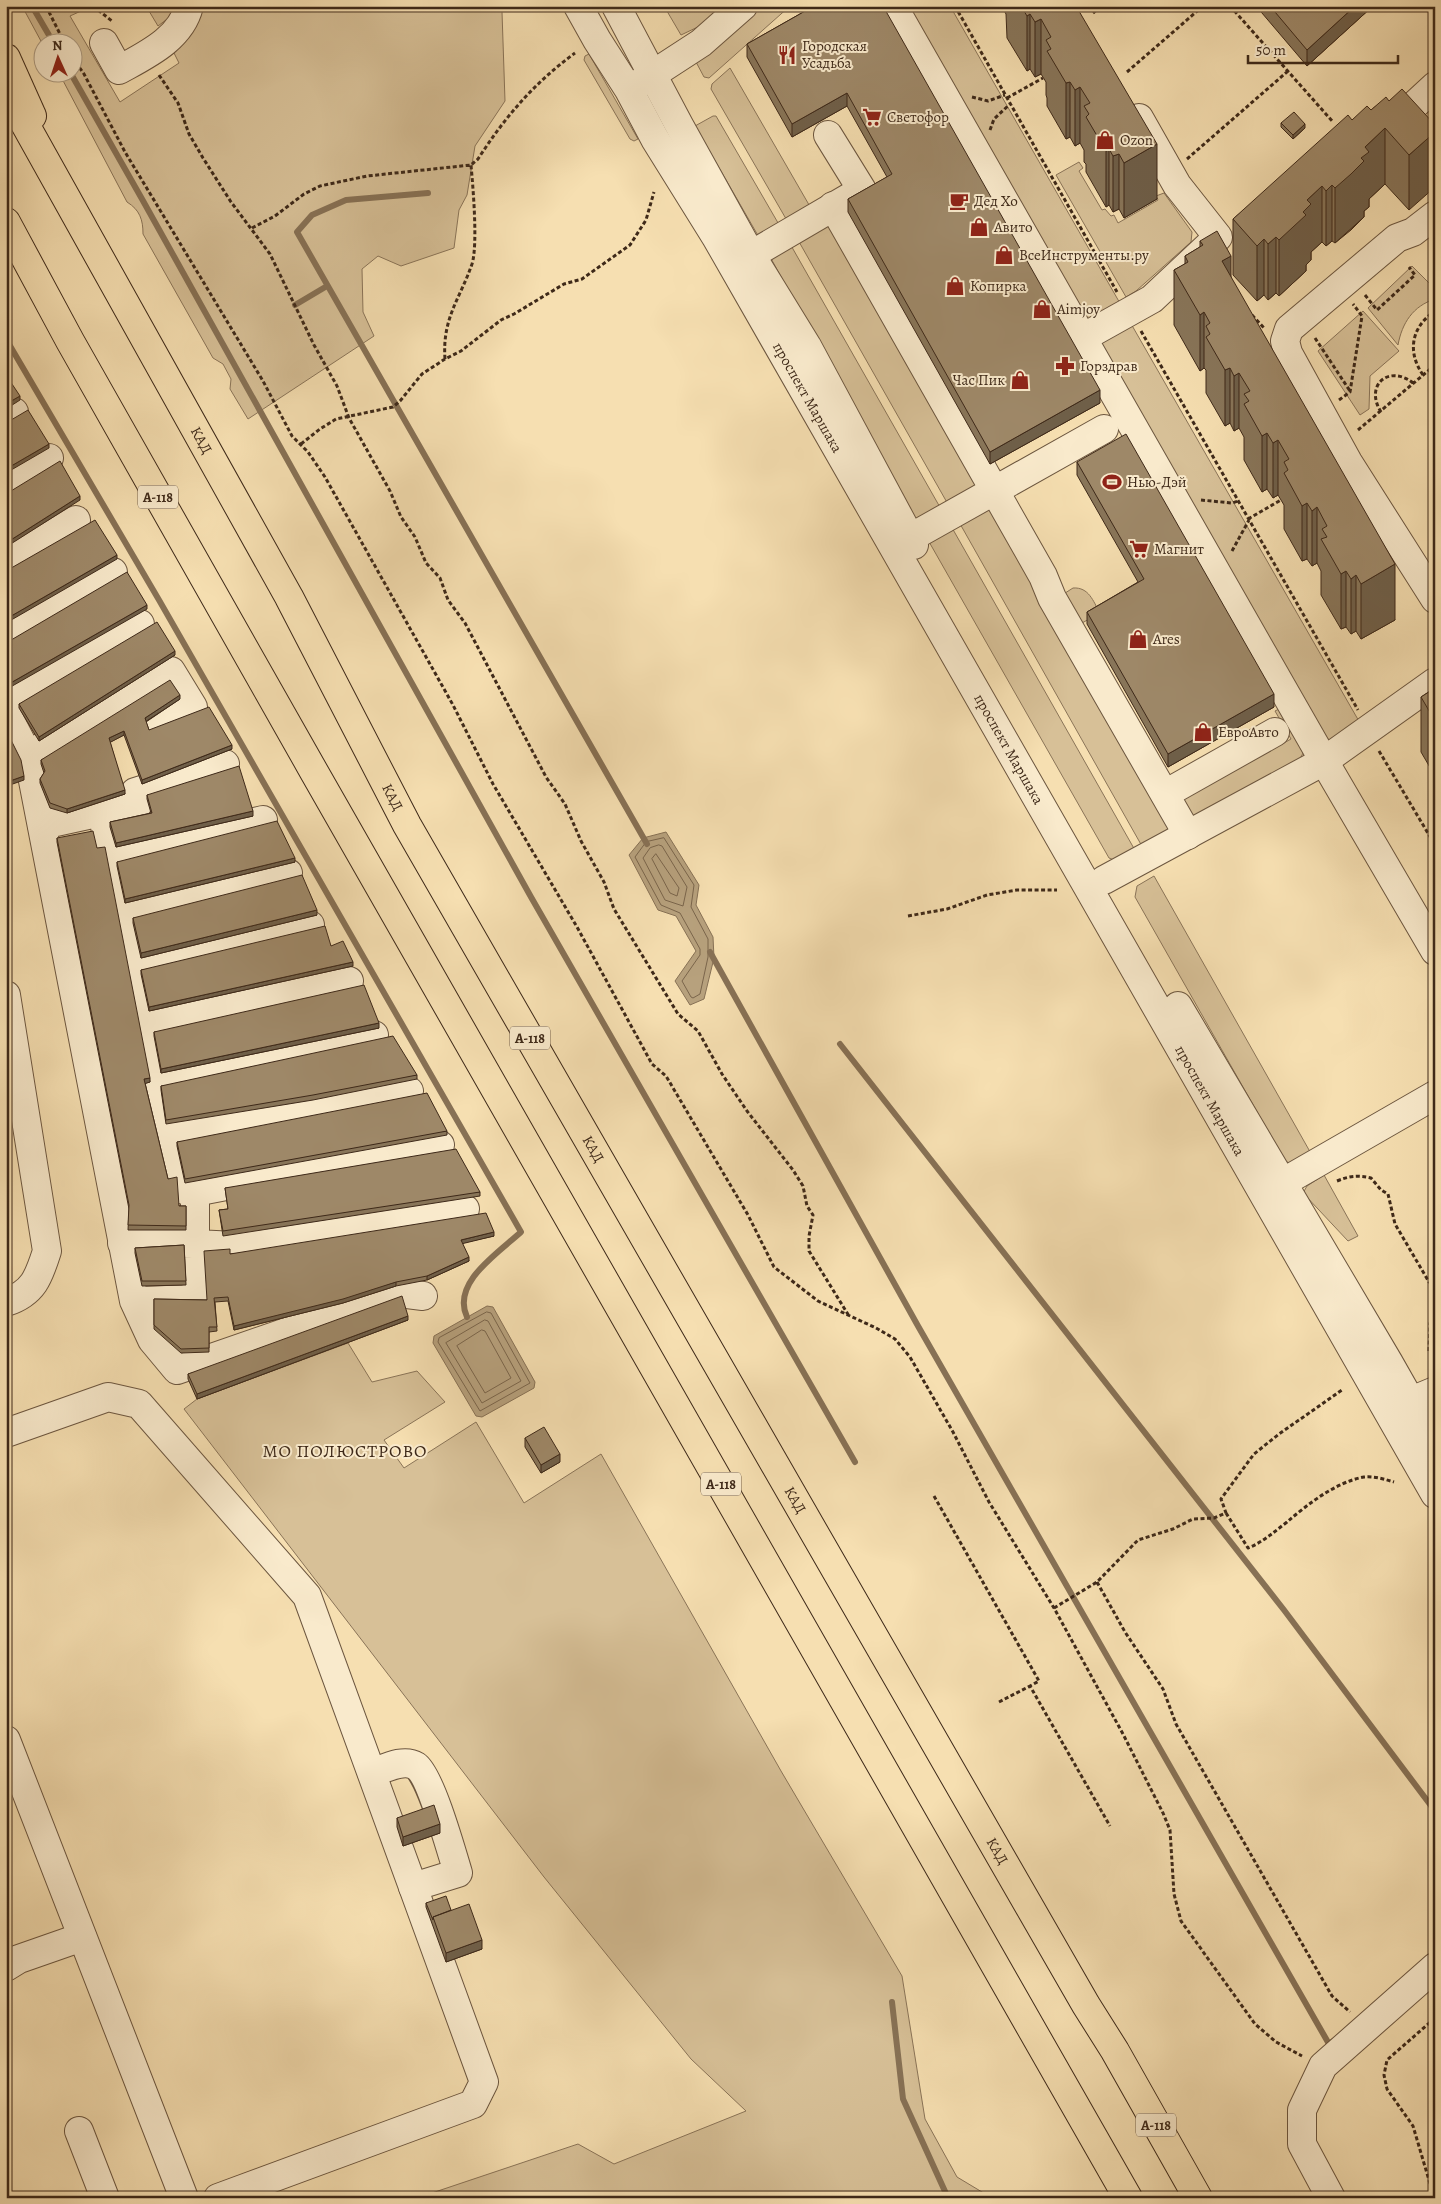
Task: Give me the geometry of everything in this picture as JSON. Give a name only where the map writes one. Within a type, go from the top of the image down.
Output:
[{"type":"main road","points":[[6,58],[85,234]]},
{"type":"main road","name":"КАД","points":[[6,90],[289,597],[407,825],[1086,2005],[1116,2051],[1198,2198]]},
{"type":"main road","name":"А-118","points":[[6,222],[75,350],[313,770],[1128,2198]]},
{"type":"street","points":[[110,34],[119,70],[163,44],[186,19],[189,6]]},
{"type":"street","name":"проспект Маршака","points":[[578,6],[596,40],[629,90],[655,139],[1412,1402],[1435,1494]]},
{"type":"street","name":"проспект Маршака","points":[[616,6],[751,255],[807,346],[910,538],[1104,880],[1435,1444]]},
{"type":"street","points":[[629,90],[701,43],[742,6]]},
{"type":"street","points":[[893,6],[1084,337],[1324,761],[1435,951]]},
{"type":"street","points":[[1346,125],[1418,120],[1435,86]]},
{"type":"street","points":[[1128,99],[1176,185],[1218,237]]},
{"type":"street","points":[[751,255],[862,190],[828,135]]},
{"type":"street","points":[[833,206],[995,490],[1043,576],[1052,598],[1188,834]]},
{"type":"street","points":[[1435,215],[1413,232],[1397,238],[1382,250],[1289,329],[1285,341],[1288,353],[1348,462],[1435,599]]},
{"type":"street","points":[[1084,337],[1152,299],[1239,218]]},
{"type":"street","points":[[910,538],[1104,429]]},
{"type":"street","points":[[6,485],[49,458]]},
{"type":"street","points":[[6,563],[76,520]]},
{"type":"street","points":[[6,635],[113,572]]},
{"type":"street","points":[[6,702],[140,624]]},
{"type":"street","points":[[28,755],[171,671],[193,707],[157,722]]},
{"type":"street","points":[[1104,880],[1324,761],[1435,682]]},
{"type":"street","points":[[6,713],[28,755],[134,1301],[152,1340],[177,1370],[399,1293],[423,1296]]},
{"type":"street","points":[[1165,794],[1275,732]]},
{"type":"street","points":[[42,825],[138,804],[135,792],[225,764]]},
{"type":"street","points":[[102,811],[155,1081],[155,1093],[173,1162],[184,1190],[195,1192],[440,1145]]},
{"type":"street","points":[[111,855],[263,820]]},
{"type":"street","points":[[123,916],[288,873]]},
{"type":"street","points":[[133,967],[310,926]]},
{"type":"street","points":[[144,1026],[349,982]]},
{"type":"street","points":[[6,995],[47,1252],[38,1280],[18,1298],[6,1302]]},
{"type":"street","points":[[155,1081],[374,1035]]},
{"type":"street","points":[[166,1136],[409,1092]]},
{"type":"street","points":[[1282,1183],[1435,1095]]},
{"type":"street","points":[[134,1301],[197,1299],[195,1192]]},
{"type":"street","points":[[122,1244],[236,1246],[465,1209]]},
{"type":"street","points":[[6,1433],[108,1397],[139,1404],[307,1596],[484,2082],[473,2104],[218,2198]]},
{"type":"street","points":[[6,1740],[184,2198]]},
{"type":"street","points":[[372,1773],[406,1763],[417,1767],[428,1783],[458,1873],[413,1887]]},
{"type":"street","points":[[6,1967],[19,1959],[82,1937]]},
{"type":"street","points":[[1331,2198],[1302,2144],[1302,2110],[1323,2066],[1435,1967]]},
{"type":"street","points":[[79,2130],[105,2198]]},
{"type":"path","points":[[46,6],[59,32]]},
{"type":"path","points":[[93,6],[110,34]]},
{"type":"path","points":[[955,6],[1368,731],[1435,845]]},
{"type":"path","points":[[1093,13],[1101,6]]},
{"type":"path","points":[[1127,72],[1203,6]]},
{"type":"path","points":[[1230,6],[1288,71],[1346,125]]},
{"type":"path","points":[[252,228],[275,216],[320,186],[367,176],[471,165],[478,160],[523,97],[538,82],[575,53]]},
{"type":"path","points":[[144,56],[175,97],[190,134],[203,158],[231,202],[270,254],[314,345],[337,386],[350,418],[402,517],[415,537],[426,563],[440,578],[448,600],[465,623],[546,776],[565,804],[581,842],[604,882],[614,908],[678,1014],[698,1031],[722,1074],[747,1111],[793,1170],[803,1186],[808,1206],[813,1215],[809,1236],[809,1251],[849,1316]]},
{"type":"path","points":[[82,71],[125,152],[263,381],[292,436],[301,444],[326,477],[453,704],[494,784],[555,888],[652,1064],[666,1076],[748,1215],[774,1267],[818,1301],[895,1339],[910,1357],[953,1432],[989,1502],[1054,1608],[1163,1813],[1170,1830],[1174,1894],[1180,1921],[1255,2024],[1276,2042],[1323,2066]]},
{"type":"path","points":[[1186,159],[1288,71]]},
{"type":"path","points":[[965,94],[988,101],[1006,97],[1043,78]]},
{"type":"path","points":[[989,133],[994,119],[1010,104]]},
{"type":"path","points":[[445,359],[446,328],[472,263],[473,191],[471,165]]},
{"type":"path","points":[[301,444],[320,428],[336,419],[350,418],[393,407],[422,374],[461,351],[501,320],[564,284],[582,278],[630,245],[646,220],[654,192]]},
{"type":"path","points":[[1360,289],[1377,310],[1415,276],[1409,267]]},
{"type":"path","points":[[1423,375],[1413,356],[1414,335],[1423,321],[1435,312]]},
{"type":"path","points":[[1321,348],[1348,393],[1362,316],[1360,313]]},
{"type":"path","points":[[1251,314],[1270,336]]},
{"type":"path","points":[[1352,434],[1381,412],[1435,365]]},
{"type":"path","points":[[1381,412],[1376,404],[1374,395],[1376,387],[1382,380],[1389,376],[1398,375],[1406,377],[1413,383]]},
{"type":"path","points":[[1196,500],[1212,499],[1232,503],[1238,501]]},
{"type":"path","points":[[1231,556],[1232,547],[1249,520],[1281,500]]},
{"type":"path","points":[[908,916],[947,908],[987,895],[1018,890],[1058,890]]},
{"type":"path","points":[[1334,1182],[1348,1176],[1360,1175],[1371,1178],[1381,1190],[1388,1194],[1395,1224],[1429,1282],[1435,1284]]},
{"type":"path","points":[[1429,1351],[1430,1323],[1435,1316]]},
{"type":"path","points":[[1342,1390],[1254,1454],[1221,1499],[1226,1513],[1248,1548],[1261,1543],[1295,1515],[1347,1482],[1364,1477],[1394,1482]]},
{"type":"path","points":[[934,1496],[1039,1681],[999,1702]]},
{"type":"path","points":[[1054,1608],[1097,1582],[1138,1540],[1173,1529],[1193,1519],[1214,1518],[1226,1513]]},
{"type":"path","points":[[1097,1582],[1125,1632],[1163,1689],[1176,1724],[1332,1996],[1368,2027]]},
{"type":"path","points":[[1030,1686],[1110,1826]]},
{"type":"path","points":[[1435,2018],[1387,2060],[1384,2074],[1387,2090],[1413,2126],[1431,2186],[1435,2192]]},
{"type":"shaded area","points":[[22,6],[92,6],[70,16],[79,32],[36,32]]},
{"type":"shaded area","points":[[146,6],[180,6],[179,10],[158,26]]},
{"type":"shaded area","points":[[201,6],[509,6],[502,12],[505,101],[475,146],[467,195],[459,210],[454,248],[401,266],[378,256],[362,269],[363,312],[374,336],[248,419],[230,389],[231,379],[223,364],[213,358],[143,234],[140,216],[135,208],[127,202],[64,82],[82,82],[82,37],[120,102],[179,63],[172,49]]},
{"type":"shaded area","points":[[664,6],[723,6],[702,25],[681,35]]},
{"type":"shaded area","points":[[760,6],[790,6],[709,78],[704,77],[696,62]]},
{"type":"shaded area","points":[[905,6],[950,6],[1121,305],[1088,319],[1081,314]]},
{"type":"shaded area","points":[[589,54],[638,139],[634,141],[630,139],[584,60],[585,56]]},
{"type":"shaded area","points":[[730,68],[812,210],[789,224],[711,89],[712,84]]},
{"type":"shaded area","points":[[716,116],[781,228],[760,239],[695,126]]},
{"type":"shaded area","points":[[1079,162],[1083,168],[1079,171],[1102,210],[1105,209],[1111,216],[1114,215],[1118,223],[1158,200],[1156,196],[1164,193],[1192,232],[1191,242],[1136,291],[1126,297],[1056,175]]},
{"type":"shaded area","points":[[830,222],[983,480],[949,506],[798,240]]},
{"type":"shaded area","points":[[789,242],[941,509],[916,524],[768,253]]},
{"type":"shaded area","points":[[1412,266],[1435,289],[1435,299],[1420,306],[1410,316],[1402,330],[1398,345],[1368,308]]},
{"type":"shaded area","points":[[1363,311],[1399,351],[1370,376],[1369,409],[1360,415],[1318,351]]},
{"type":"shaded area","points":[[1130,322],[1360,723],[1332,740],[1327,739],[1101,349],[1101,341]]},
{"type":"shaded area","points":[[990,507],[1174,829],[1143,848],[959,522]]},
{"type":"shaded area","points":[[951,526],[1136,852],[1119,862],[1109,858],[928,540]]},
{"type":"shaded area","points":[[1073,588],[1087,592],[1100,613],[1082,623],[1062,595]]},
{"type":"shaded area","points":[[1283,707],[1304,751],[1300,759],[1190,821],[1184,800],[1186,798],[1291,739],[1275,711]]},
{"type":"shaded area","points":[[1154,876],[1313,1157],[1296,1166],[1285,1161],[1135,897],[1137,886]]},
{"type":"shaded area","points":[[1324,1175],[1358,1236],[1348,1241],[1303,1193],[1307,1186]]},
{"type":"shaded area","points":[[348,1343],[372,1382],[417,1371],[445,1402],[384,1440],[404,1468],[476,1422],[524,1503],[601,1454],[781,1771],[902,1976],[925,2119],[957,2177],[992,2198],[858,2198],[852,2194],[838,2198],[417,2198],[578,2144],[614,2164],[746,2111],[691,2059],[544,1877],[184,1409],[197,1399]]},
{"type":"water","points":[[666,832],[699,885],[696,905],[713,937],[714,958],[704,999],[690,1005],[675,981],[696,951],[676,916],[658,910],[629,855],[643,838]]},
{"type":"water","points":[[487,1306],[493,1307],[535,1382],[534,1388],[482,1417],[476,1416],[433,1343],[434,1336]]},
{"type":"building","points":[[814,6],[883,6],[1100,390],[990,452],[848,199],[892,174],[847,93],[792,124],[747,44]]},
{"type":"building","points":[[1021,6],[1076,6],[1157,144],[1124,163],[1119,154],[1113,156],[1109,149],[1106,151],[1086,117],[1089,114],[1084,106],[1090,103],[1080,87],[1075,90],[1070,82],[1066,83],[1047,51],[1051,49],[1046,40],[1051,37],[1041,19],[1035,22],[1030,14],[1027,16]]},
{"type":"building","points":[[1270,6],[1355,6],[1307,50]]},
{"type":"building","points":[[1402,89],[1435,125],[1435,132],[1409,155],[1385,128],[1365,147],[1369,152],[1361,158],[1364,161],[1351,174],[1335,188],[1332,185],[1326,191],[1322,186],[1307,200],[1311,204],[1303,212],[1306,215],[1279,240],[1276,237],[1268,244],[1264,239],[1257,246],[1233,219],[1348,115],[1352,120],[1367,106],[1371,110],[1386,97],[1389,101]]},
{"type":"building","points":[[1294,112],[1305,124],[1293,135],[1281,123]]},
{"type":"building","points":[[1217,231],[1231,256],[1222,261],[1395,564],[1361,584],[1356,575],[1351,579],[1346,571],[1341,574],[1321,539],[1327,537],[1322,529],[1327,526],[1317,507],[1312,511],[1307,503],[1302,506],[1284,473],[1288,470],[1284,462],[1289,459],[1278,440],[1273,443],[1267,433],[1262,436],[1244,404],[1249,401],[1244,394],[1250,391],[1239,373],[1234,376],[1230,368],[1225,370],[1206,337],[1210,334],[1206,326],[1210,323],[1204,312],[1200,315],[1174,270],[1188,262],[1185,256],[1203,245],[1200,241]]},
{"type":"building","points":[[6,375],[20,396],[6,404]]},
{"type":"building","points":[[28,410],[49,444],[6,469],[6,423]]},
{"type":"building","points":[[1126,434],[1274,694],[1168,754],[1087,612],[1144,579],[1077,462]]},
{"type":"building","points":[[60,461],[80,496],[6,543],[6,494]]},
{"type":"building","points":[[95,520],[117,555],[6,619],[6,571]]},
{"type":"building","points":[[127,572],[147,605],[7,685],[6,643]]},
{"type":"building","points":[[157,622],[175,651],[39,737],[19,704]]},
{"type":"building","points":[[170,680],[180,695],[145,718],[149,730],[209,707],[232,745],[142,780],[124,731],[109,738],[125,790],[67,809],[50,803],[40,779],[45,771],[41,760]]},
{"type":"building","points":[[1435,688],[1435,721],[1421,697]]},
{"type":"building","points":[[6,730],[21,760],[24,776],[7,782]]},
{"type":"building","points":[[239,766],[253,811],[116,843],[110,822],[152,813],[147,795]]},
{"type":"building","points":[[277,821],[295,858],[125,899],[117,862]]},
{"type":"building","points":[[93,831],[97,848],[105,847],[150,1078],[144,1079],[168,1179],[177,1177],[179,1206],[186,1206],[186,1226],[128,1225],[129,1205],[57,838]]},
{"type":"building","points":[[302,875],[317,910],[141,953],[133,918]]},
{"type":"building","points":[[325,926],[331,946],[343,941],[353,962],[149,1007],[141,970]]},
{"type":"building","points":[[364,985],[379,1023],[161,1069],[154,1032]]},
{"type":"building","points":[[393,1036],[417,1075],[166,1120],[161,1086]]},
{"type":"building","points":[[427,1093],[447,1131],[185,1179],[177,1142]]},
{"type":"building","points":[[456,1149],[480,1192],[223,1231],[219,1210],[228,1209],[225,1188]]},
{"type":"building","points":[[486,1213],[494,1232],[461,1240],[469,1257],[427,1276],[396,1282],[343,1299],[234,1326],[228,1297],[214,1298],[217,1327],[209,1327],[209,1348],[181,1349],[154,1325],[154,1299],[207,1300],[204,1251],[230,1249],[230,1254]]},
{"type":"building","points":[[184,1245],[186,1281],[142,1281],[135,1248]]},
{"type":"building","points":[[402,1296],[408,1316],[197,1394],[188,1374]]},
{"type":"building","points":[[544,1427],[560,1454],[541,1465],[525,1438]]},
{"type":"building","points":[[434,1805],[440,1824],[403,1837],[397,1818]]},
{"type":"building","points":[[446,1896],[451,1910],[433,1917],[433,1920],[426,1903]]},
{"type":"building","points":[[469,1904],[482,1940],[446,1953],[433,1917]]},
{"type":"building","points":[[6,1917],[11,1932],[6,1934]]},
{"type":"waterway","points":[[32,6],[47,32]]},
{"type":"waterway","points":[[76,82],[531,897],[855,1462]]},
{"type":"waterway","points":[[428,193],[346,200],[312,215],[297,232],[647,844]]},
{"type":"waterway","points":[[295,305],[327,286]]},
{"type":"waterway","points":[[6,339],[159,600],[521,1232],[490,1259],[471,1281],[465,1292],[464,1304],[467,1317]]},
{"type":"waterway","points":[[710,952],[918,1326],[1329,2044],[1335,2040]]},
{"type":"waterway","points":[[840,1044],[1284,1610],[1435,1811]]},
{"type":"waterway","points":[[892,2002],[903,2099],[948,2198]]},
{"type":"place","name":"Городская Усадьба","points":[[787,55]]},
{"type":"place","name":"Светофор","points":[[872,117]]},
{"type":"place","name":"Ozon","points":[[1105,140]]},
{"type":"place","name":"Дед Хо","points":[[959,201]]},
{"type":"place","name":"Авито","points":[[979,227]]},
{"type":"place","name":"ВсеИнструменты.ру","points":[[1004,255]]},
{"type":"place","name":"Копирка","points":[[955,286]]},
{"type":"place","name":"Aimjoy","points":[[1042,309]]},
{"type":"place","name":"Горздрав","points":[[1065,366]]},
{"type":"place","name":"Час Пик","points":[[1020,380]]},
{"type":"place","name":"Нью-Дэй","points":[[1112,482]]},
{"type":"place","name":"Магнит","points":[[1139,549]]},
{"type":"place","name":"Ares","points":[[1138,639]]},
{"type":"place","name":"ЕвроАвто","points":[[1203,732]]},
{"type":"district","name":"МО ПОЛЮСТРОВО","points":[[345,1451]]}]
